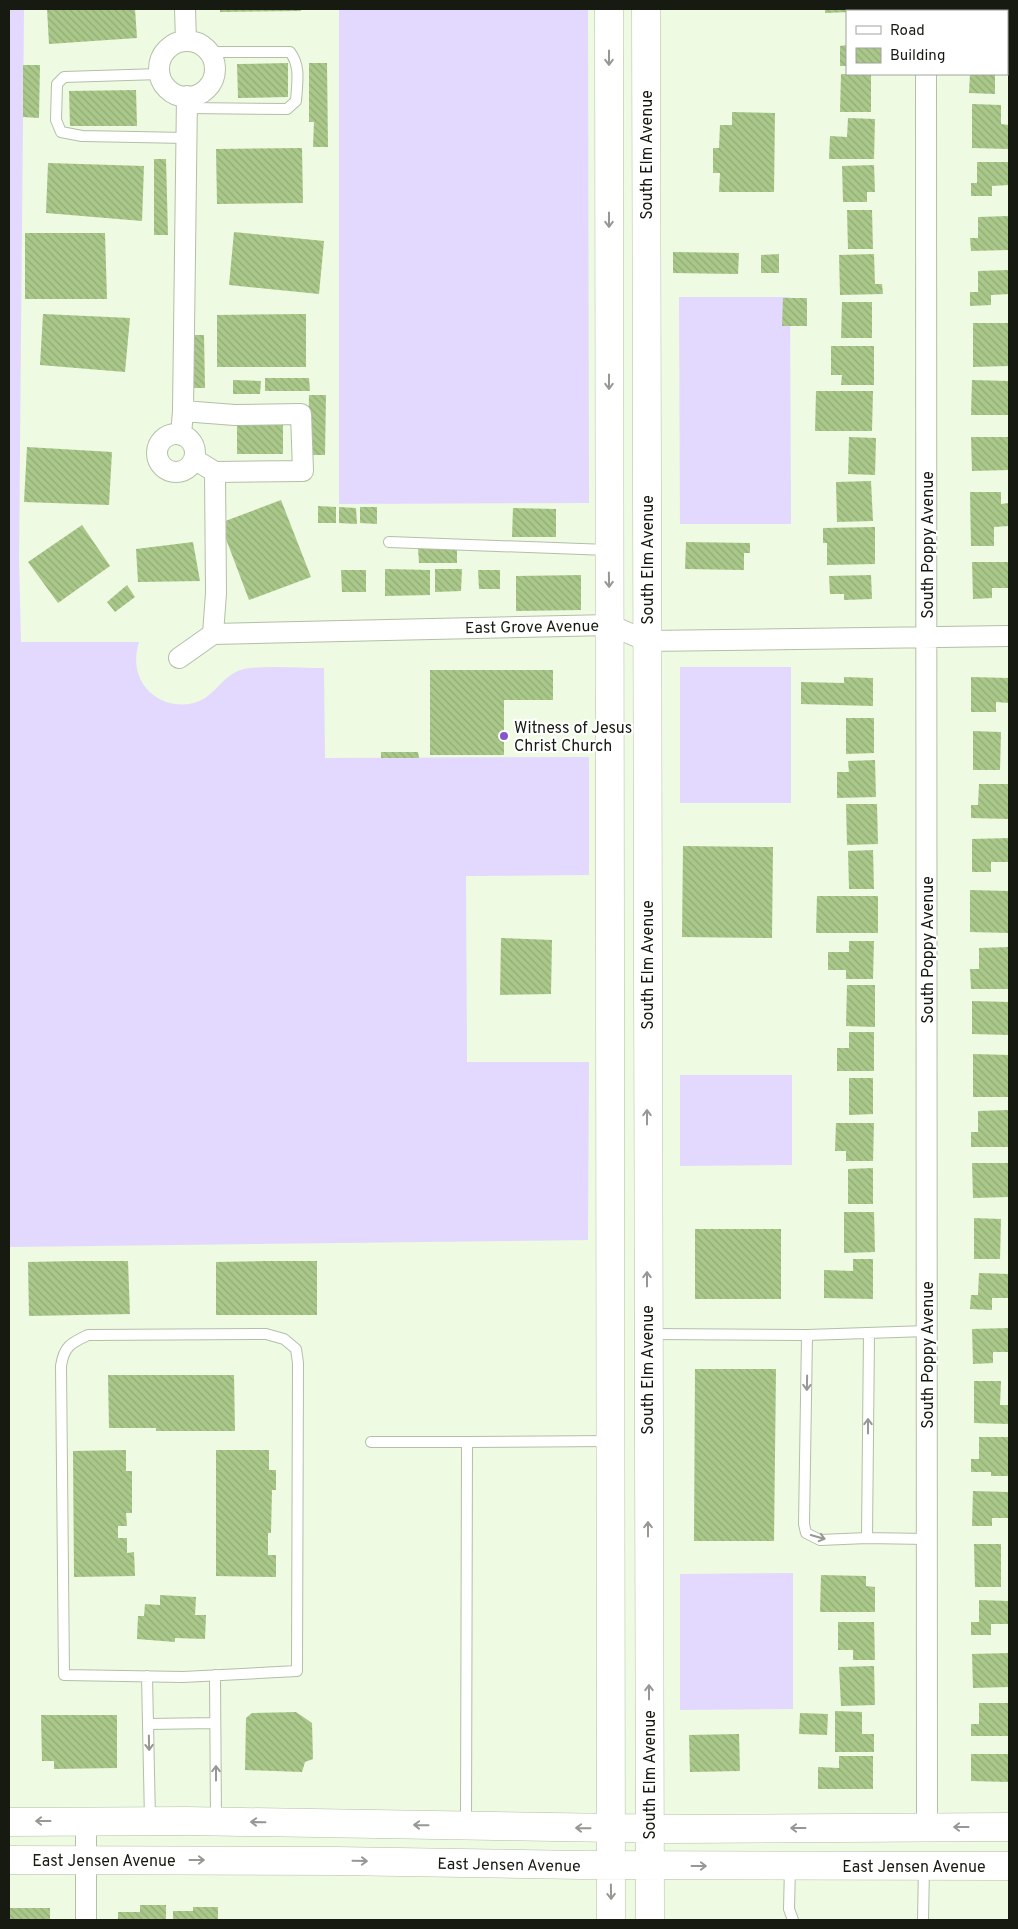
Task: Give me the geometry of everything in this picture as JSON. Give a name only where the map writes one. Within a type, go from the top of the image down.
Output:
[{"type":"main road","points":[[609,9],[612,1920]]},
{"type":"main road","name":"South Elm Avenue","points":[[646,9],[647,1334],[650,1920]]},
{"type":"main road","points":[[9,1822],[150,1821],[612,1828],[1009,1827]]},
{"type":"main road","name":"East Jensen Avenue","points":[[9,1860],[1009,1866]]},
{"type":"street","points":[[185,9],[186,41]]},
{"type":"street","points":[[181,434],[183,411],[188,102],[210,84],[215,68],[210,52],[203,45],[186,41],[177,43],[162,56],[160,74],[170,90],[188,102]]},
{"type":"street","name":"South Poppy Avenue","points":[[926,75],[927,1827]]},
{"type":"street","points":[[183,411],[234,415],[301,414],[303,471],[215,472],[194,459]]},
{"type":"street","points":[[181,434],[194,447],[194,459],[186,468],[175,472],[159,462],[157,449],[159,443],[169,435],[181,434]]},
{"type":"street","points":[[179,658],[213,634],[216,593],[215,472]]},
{"type":"street","name":"East Grove Avenue","points":[[213,634],[610,625],[647,641],[1009,636]]},
{"type":"street","points":[[86,1821],[86,1920]]},
{"type":"lane","points":[[188,102],[287,109],[296,101],[298,68],[290,52],[210,52]]},
{"type":"lane","points":[[160,74],[64,77],[57,84],[56,120],[61,132],[82,136],[187,138]]},
{"type":"lane","points":[[389,542],[609,550]]},
{"type":"lane","points":[[647,1334],[807,1335],[927,1331]]},
{"type":"lane","points":[[868,1538],[869,1333]]},
{"type":"lane","points":[[266,1334],[284,1339],[296,1350],[298,1363],[297,1671],[147,1676],[64,1675],[61,1366],[63,1353],[72,1343],[88,1335],[266,1334]]},
{"type":"lane","points":[[807,1335],[804,1524],[806,1533],[820,1540],[868,1538],[927,1539]]},
{"type":"lane","points":[[371,1442],[610,1441]]},
{"type":"lane","points":[[466,1825],[467,1442]]},
{"type":"lane","points":[[215,1675],[216,1822]]},
{"type":"lane","points":[[147,1676],[150,1821]]},
{"type":"lane","points":[[148,1724],[215,1723]]},
{"type":"lane","points":[[790,1866],[789,1909],[792,1920]]},
{"type":"lane","points":[[923,1920],[924,1866]]},
{"type":"shaded area","points":[[9,9],[24,9],[19,560],[21,642],[139,642],[136,666],[142,683],[158,698],[166,702],[182,705],[198,702],[205,698],[232,674],[244,669],[273,667],[324,668],[325,758],[589,757],[589,875],[466,876],[467,1062],[589,1062],[588,1240],[9,1247]]},
{"type":"shaded area","points":[[339,9],[588,9],[589,503],[339,504]]},
{"type":"shaded area","points":[[679,297],[790,297],[791,524],[680,524]]},
{"type":"shaded area","points":[[680,667],[791,667],[791,803],[680,803]]},
{"type":"shaded area","points":[[680,1075],[792,1075],[792,1165],[680,1166]]},
{"type":"shaded area","points":[[793,1573],[793,1709],[680,1710],[680,1574]]},
{"type":"building","points":[[47,9],[135,9],[137,38],[49,44]]},
{"type":"building","points":[[220,9],[301,9],[301,11],[220,12]]},
{"type":"building","points":[[825,9],[875,9],[846,10],[846,12],[825,13]]},
{"type":"building","points":[[1009,9],[1009,42],[1008,10],[972,10]]},
{"type":"building","points":[[846,45],[846,66],[840,66],[840,46]]},
{"type":"building","points":[[288,63],[288,97],[238,98],[237,64]]},
{"type":"building","points":[[309,63],[327,63],[328,147],[313,147],[314,122],[309,122]]},
{"type":"building","points":[[23,65],[40,65],[39,118],[23,117]]},
{"type":"building","points":[[841,74],[871,75],[871,112],[840,112]]},
{"type":"building","points":[[970,75],[995,75],[995,94],[969,93]]},
{"type":"building","points":[[136,90],[137,126],[70,126],[69,91]]},
{"type":"building","points":[[972,104],[1001,105],[1001,124],[1009,125],[1009,149],[972,148]]},
{"type":"building","points":[[732,112],[775,113],[774,192],[719,192],[720,173],[713,173],[713,148],[719,148],[720,125],[732,125]]},
{"type":"building","points":[[848,118],[875,119],[874,159],[829,159],[830,136],[847,137]]},
{"type":"building","points":[[302,148],[303,203],[217,204],[216,149]]},
{"type":"building","points":[[154,159],[166,159],[168,235],[154,235]]},
{"type":"building","points":[[977,162],[1009,162],[1009,185],[992,186],[992,196],[971,196],[971,183],[977,183]]},
{"type":"building","points":[[48,163],[144,166],[142,221],[46,213]]},
{"type":"building","points":[[874,165],[875,192],[867,192],[867,202],[843,202],[842,166]]},
{"type":"building","points":[[847,210],[872,210],[873,249],[848,249]]},
{"type":"building","points":[[1009,216],[1009,250],[971,251],[970,238],[978,238],[978,217]]},
{"type":"building","points":[[234,232],[324,241],[319,294],[229,285]]},
{"type":"building","points":[[25,233],[105,233],[107,299],[25,299]]},
{"type":"building","points":[[673,252],[739,253],[738,274],[673,273]]},
{"type":"building","points":[[779,254],[779,273],[761,273],[761,255]]},
{"type":"building","points":[[874,254],[875,284],[882,284],[883,294],[840,295],[839,255]]},
{"type":"building","points":[[1009,270],[1009,294],[991,295],[991,305],[970,306],[970,292],[978,292],[978,271]]},
{"type":"building","points":[[783,298],[807,298],[807,326],[782,326]]},
{"type":"building","points":[[842,302],[872,302],[872,338],[841,338]]},
{"type":"building","points":[[43,314],[130,318],[125,372],[40,365]]},
{"type":"building","points":[[306,314],[306,367],[217,367],[217,315]]},
{"type":"building","points":[[973,323],[1009,323],[1009,366],[973,367]]},
{"type":"building","points":[[191,335],[204,335],[205,388],[192,388]]},
{"type":"building","points":[[831,346],[874,346],[874,385],[841,385],[842,375],[831,375]]},
{"type":"building","points":[[265,378],[309,378],[310,391],[265,391]]},
{"type":"building","points":[[233,380],[261,381],[260,394],[233,394]]},
{"type":"building","points":[[972,380],[1009,381],[1009,415],[971,415]]},
{"type":"building","points":[[816,391],[873,391],[872,431],[815,431]]},
{"type":"building","points":[[309,395],[326,395],[325,455],[308,455]]},
{"type":"building","points":[[237,418],[283,418],[283,454],[237,454]]},
{"type":"building","points":[[849,437],[876,438],[875,475],[848,474]]},
{"type":"building","points":[[971,437],[1009,437],[1009,470],[972,471]]},
{"type":"building","points":[[27,447],[112,452],[109,505],[24,502]]},
{"type":"building","points":[[871,481],[873,521],[837,522],[836,482]]},
{"type":"building","points":[[970,492],[1001,492],[1001,504],[1009,503],[1009,526],[994,527],[994,546],[971,546]]},
{"type":"building","points":[[281,500],[311,577],[249,600],[220,523]]},
{"type":"building","points":[[318,506],[336,507],[336,523],[318,523]]},
{"type":"building","points":[[339,507],[356,508],[357,524],[339,523]]},
{"type":"building","points":[[360,507],[377,507],[377,524],[360,523]]},
{"type":"building","points":[[513,508],[556,509],[556,537],[512,537]]},
{"type":"building","points":[[82,525],[110,566],[58,603],[28,562]]},
{"type":"building","points":[[875,527],[875,564],[827,565],[827,543],[823,543],[823,528]]},
{"type":"building","points":[[193,542],[200,581],[138,582],[136,549]]},
{"type":"building","points":[[686,542],[750,543],[750,553],[744,553],[744,570],[685,569]]},
{"type":"building","points":[[457,547],[457,563],[419,563],[418,548]]},
{"type":"building","points":[[972,562],[1009,562],[1009,588],[992,588],[992,598],[973,599]]},
{"type":"building","points":[[385,569],[430,570],[430,595],[385,596]]},
{"type":"building","points":[[435,569],[462,569],[461,591],[435,592]]},
{"type":"building","points":[[341,570],[366,570],[366,592],[342,592]]},
{"type":"building","points":[[478,570],[500,570],[500,589],[479,589]]},
{"type":"building","points":[[581,575],[581,610],[516,611],[516,576]]},
{"type":"building","points":[[871,575],[872,599],[844,600],[844,594],[830,594],[829,576]]},
{"type":"building","points":[[127,585],[135,597],[115,612],[107,602]]},
{"type":"building","points":[[430,670],[553,670],[553,700],[504,700],[504,755],[430,755]]},
{"type":"building","points":[[844,677],[873,678],[873,706],[801,704],[801,682],[844,683]]},
{"type":"building","points":[[971,677],[1009,678],[1009,703],[996,702],[996,712],[971,712]]},
{"type":"building","points":[[846,718],[874,718],[874,753],[846,754]]},
{"type":"building","points":[[973,731],[1001,732],[1000,770],[973,770]]},
{"type":"building","points":[[381,752],[418,752],[419,758],[381,758]]},
{"type":"building","points":[[875,760],[876,797],[837,798],[837,772],[849,772],[848,761]]},
{"type":"building","points":[[979,784],[1009,784],[1009,819],[971,818],[971,805],[978,805]]},
{"type":"building","points":[[846,804],[877,804],[878,844],[847,845]]},
{"type":"building","points":[[1009,838],[1009,862],[991,862],[991,872],[972,872],[972,839]]},
{"type":"building","points":[[683,846],[773,847],[772,938],[682,937]]},
{"type":"building","points":[[873,850],[874,889],[849,889],[848,851]]},
{"type":"building","points":[[970,890],[1009,891],[1009,933],[970,932]]},
{"type":"building","points":[[817,896],[878,896],[878,933],[816,933]]},
{"type":"building","points":[[501,938],[552,940],[551,994],[500,995]]},
{"type":"building","points":[[849,941],[874,941],[873,979],[846,979],[846,970],[828,970],[828,952],[849,952]]},
{"type":"building","points":[[1009,947],[1009,989],[971,989],[970,969],[979,969],[979,948]]},
{"type":"building","points":[[847,985],[875,985],[875,1027],[846,1026]]},
{"type":"building","points":[[972,1001],[1009,1002],[1009,1035],[972,1034]]},
{"type":"building","points":[[849,1032],[874,1032],[874,1071],[837,1071],[837,1048],[849,1048]]},
{"type":"building","points":[[973,1054],[1009,1055],[1009,1097],[973,1097]]},
{"type":"building","points":[[849,1078],[873,1078],[873,1114],[849,1115]]},
{"type":"building","points":[[1009,1110],[1009,1147],[971,1147],[971,1132],[978,1132],[978,1111]]},
{"type":"building","points":[[836,1123],[874,1123],[873,1161],[846,1161],[846,1151],[835,1151]]},
{"type":"building","points":[[972,1163],[1009,1163],[1009,1197],[973,1198]]},
{"type":"building","points":[[873,1168],[873,1204],[848,1204],[848,1169]]},
{"type":"building","points":[[844,1212],[874,1212],[875,1252],[844,1253]]},
{"type":"building","points":[[974,1218],[1001,1219],[1000,1259],[974,1259]]},
{"type":"building","points":[[695,1229],[781,1229],[781,1299],[695,1299]]},
{"type":"building","points":[[853,1259],[873,1259],[873,1299],[824,1298],[824,1270],[853,1271]]},
{"type":"building","points":[[128,1261],[130,1314],[29,1316],[28,1262]]},
{"type":"building","points":[[317,1261],[317,1315],[216,1315],[216,1262]]},
{"type":"building","points":[[979,1273],[1009,1274],[1009,1298],[992,1298],[992,1310],[970,1309],[971,1295],[978,1295]]},
{"type":"building","points":[[1009,1328],[1009,1352],[993,1352],[993,1363],[973,1364],[972,1329]]},
{"type":"building","points":[[695,1369],[776,1369],[774,1541],[694,1541]]},
{"type":"building","points":[[108,1375],[234,1375],[235,1431],[156,1431],[156,1428],[109,1428]]},
{"type":"building","points":[[974,1381],[1001,1381],[1000,1405],[1009,1405],[1009,1424],[974,1423]]},
{"type":"building","points":[[979,1437],[1009,1437],[1009,1476],[991,1476],[991,1472],[971,1472],[971,1459],[979,1459]]},
{"type":"building","points":[[126,1450],[126,1471],[132,1471],[132,1513],[126,1513],[127,1526],[118,1526],[118,1538],[127,1538],[127,1553],[134,1552],[135,1576],[74,1577],[73,1451]]},
{"type":"building","points":[[216,1450],[269,1450],[269,1470],[276,1470],[276,1490],[272,1490],[271,1533],[268,1533],[268,1555],[276,1555],[276,1577],[216,1576]]},
{"type":"building","points":[[973,1491],[1009,1492],[1009,1518],[992,1518],[992,1526],[972,1526]]},
{"type":"building","points":[[974,1544],[1001,1544],[1001,1587],[975,1587]]},
{"type":"building","points":[[821,1575],[866,1576],[866,1586],[875,1587],[875,1612],[820,1612]]},
{"type":"building","points":[[160,1595],[196,1597],[195,1615],[206,1615],[205,1639],[175,1638],[175,1642],[137,1639],[138,1616],[144,1616],[145,1604],[160,1605]]},
{"type":"building","points":[[979,1600],[1009,1601],[1009,1624],[991,1624],[991,1635],[971,1635],[971,1622],[979,1622]]},
{"type":"building","points":[[838,1622],[874,1622],[875,1660],[853,1660],[853,1650],[838,1650]]},
{"type":"building","points":[[1009,1653],[1009,1687],[973,1688],[972,1654]]},
{"type":"building","points":[[874,1666],[875,1705],[841,1706],[839,1667]]},
{"type":"building","points":[[979,1703],[1009,1703],[1009,1736],[971,1736],[971,1724],[979,1724]]},
{"type":"building","points":[[835,1711],[862,1712],[862,1734],[874,1734],[874,1752],[835,1752]]},
{"type":"building","points":[[296,1712],[312,1723],[313,1759],[305,1762],[302,1772],[245,1770],[246,1718],[252,1713]]},
{"type":"building","points":[[800,1713],[828,1714],[827,1735],[799,1734]]},
{"type":"building","points":[[41,1715],[117,1715],[117,1768],[54,1769],[54,1761],[42,1761]]},
{"type":"building","points":[[739,1734],[740,1771],[690,1772],[689,1735]]},
{"type":"building","points":[[971,1754],[1009,1754],[1009,1782],[971,1781]]},
{"type":"building","points":[[839,1756],[873,1756],[873,1789],[818,1789],[818,1767],[839,1768]]},
{"type":"building","points":[[140,1905],[166,1905],[166,1920],[118,1920],[118,1912],[140,1912]]},
{"type":"building","points":[[193,1907],[218,1907],[218,1920],[173,1920],[173,1911],[193,1911]]},
{"type":"building","points":[[9,1908],[50,1908],[50,1920],[9,1920]]},
{"type":"place","name":"Witness of Jesus Christ Church","points":[[504,736]]}]
